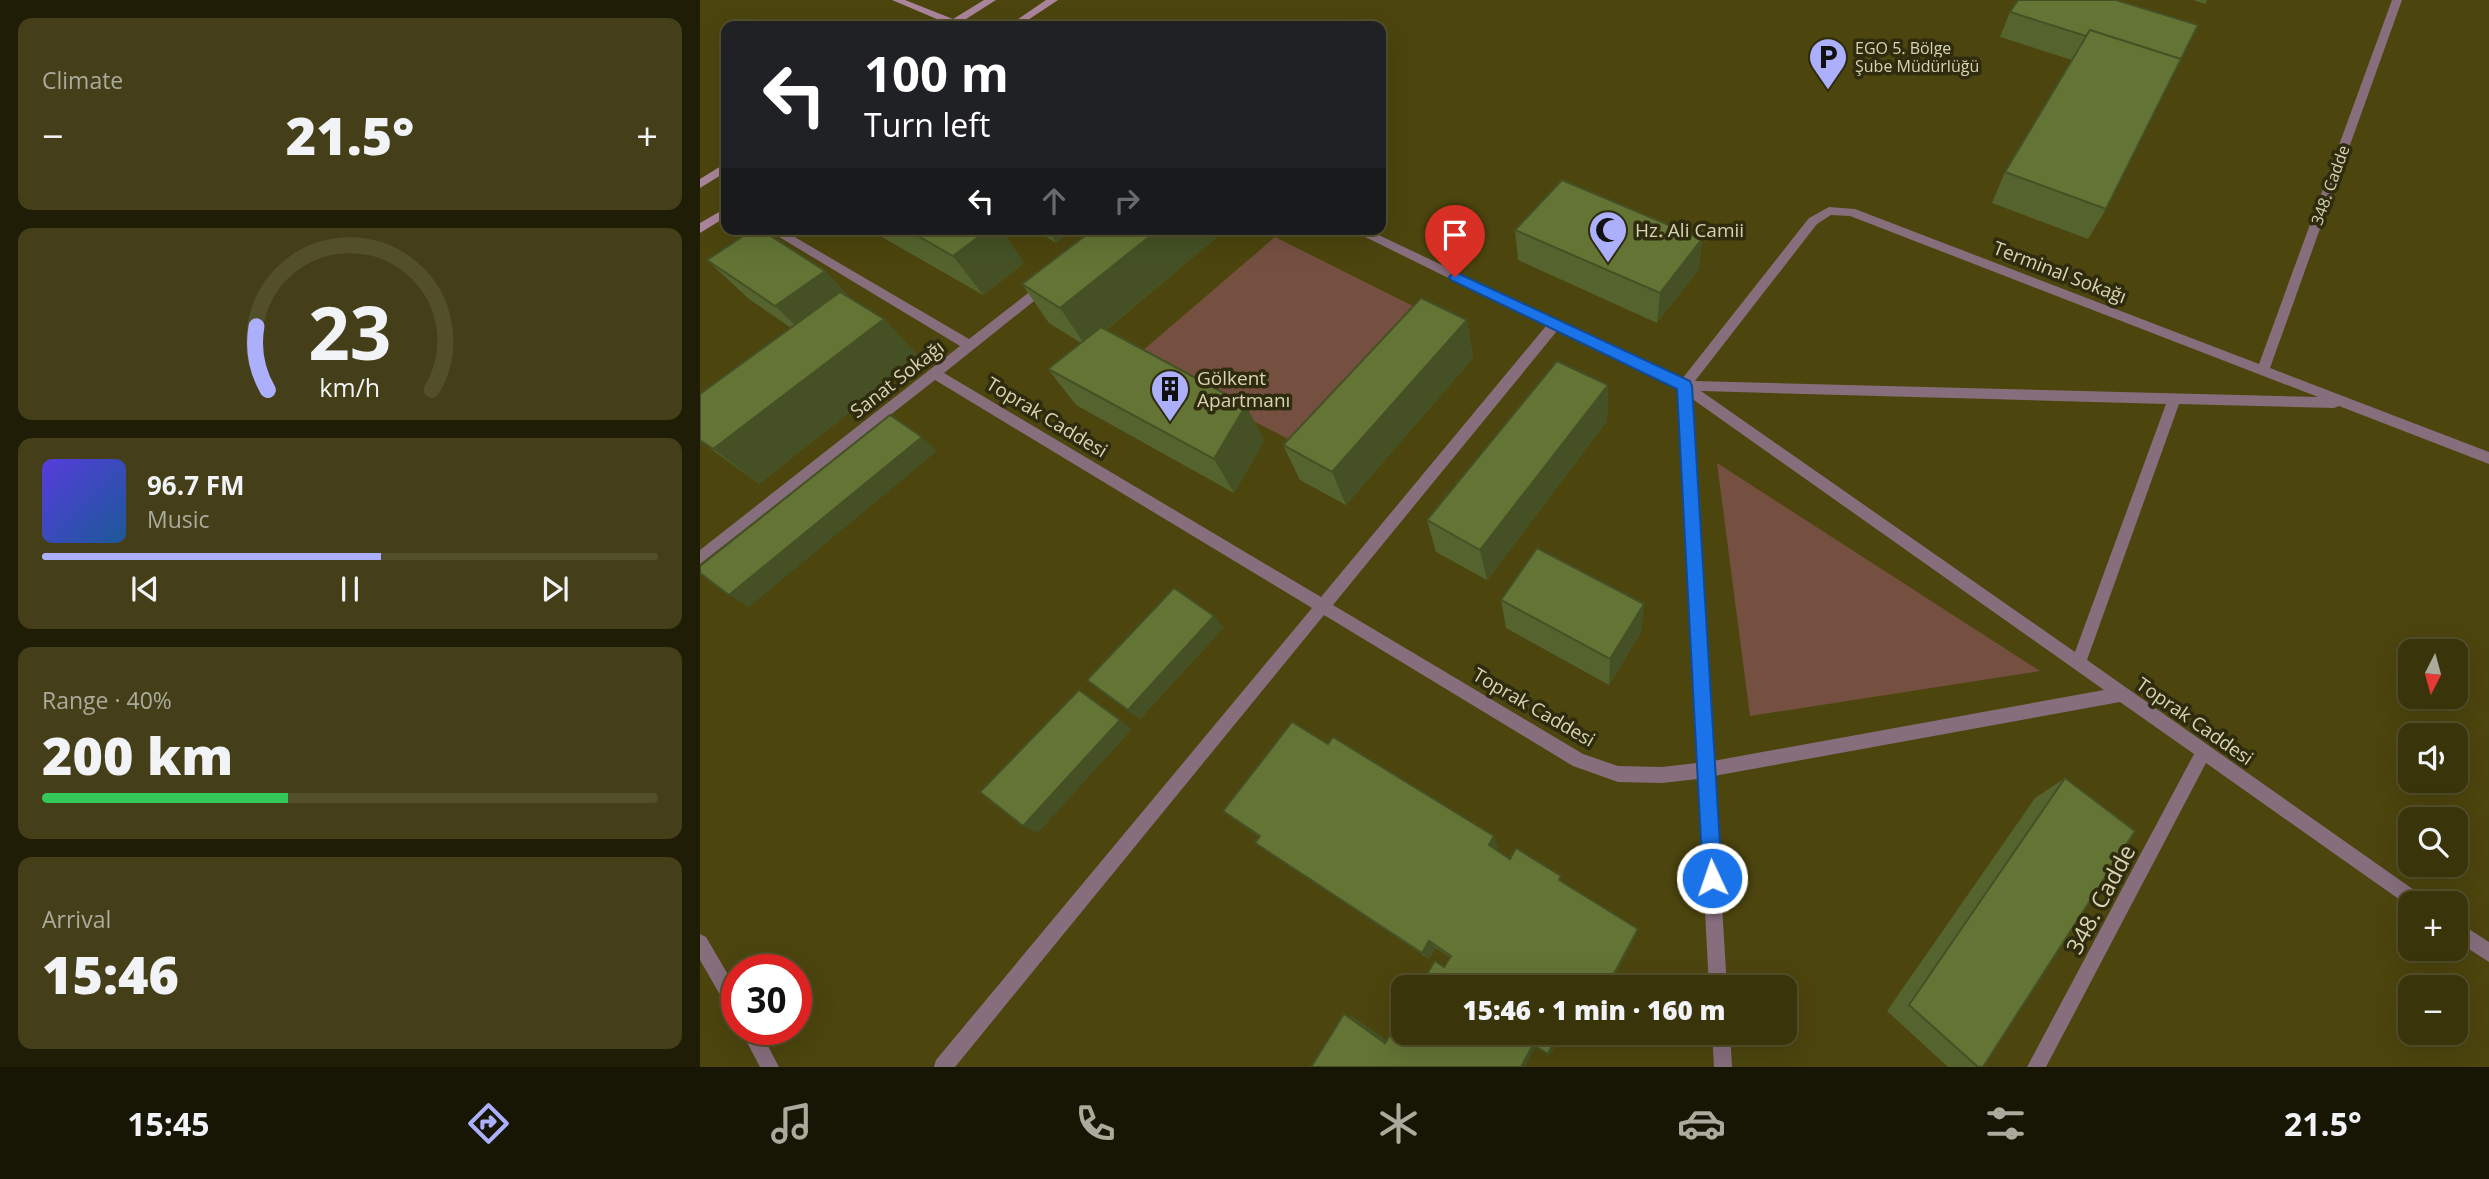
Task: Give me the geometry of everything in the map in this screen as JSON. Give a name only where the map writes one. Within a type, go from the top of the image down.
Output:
[{"type":"main road","points":[[897,0],[942,21]]},
{"type":"main road","points":[[957,21],[991,0]]},
{"type":"main road","points":[[1021,21],[1053,0]]},
{"type":"main road","points":[[700,184],[721,170]]},
{"type":"main road","points":[[700,229],[721,215]]},
{"type":"street","name":"348. Cadde","points":[[2263,371],[2397,0]]},
{"type":"street","name":"Terminal Sokağı","points":[[1684,386],[1813,221],[1829,211],[1851,212],[2489,458]]},
{"type":"street","points":[[782,235],[971,346]]},
{"type":"street","points":[[1368,235],[1684,386],[2122,694]]},
{"type":"street","name":"Sanat Sokağı","points":[[700,558],[1054,279]]},
{"type":"street","points":[[943,1067],[1555,324]]},
{"type":"street","name":"Toprak Caddesi","points":[[935,374],[1579,760],[1618,774],[1662,775],[1706,770],[2122,694],[2401,891]]},
{"type":"street","points":[[1684,386],[2346,403]]},
{"type":"street","points":[[1684,386],[1717,975]]},
{"type":"street","points":[[2078,663],[2175,398]]},
{"type":"street","name":"348. Cadde","points":[[2036,1067],[2203,752]]},
{"type":"street","points":[[2468,938],[2489,953]]},
{"type":"street","points":[[700,943],[721,980]]},
{"type":"street","points":[[758,1045],[770,1067]]},
{"type":"street","points":[[1722,1045],[1723,1067]]},
{"type":"shaded area","points":[[1275,237],[1431,315],[1305,448],[1134,358]]},
{"type":"shaded area","points":[[1717,463],[2040,671],[1750,716]]},
{"type":"building","points":[[2018,0],[2116,0],[2198,25],[2181,59],[2090,30],[2086,36],[2010,12]]},
{"type":"building","points":[[2090,30],[2181,59],[2106,209],[2005,172]]},
{"type":"building","points":[[1562,180],[1702,239],[1660,293],[1515,230]]},
{"type":"building","points":[[745,235],[769,235],[825,271],[775,306],[707,260]]},
{"type":"building","points":[[916,235],[981,235],[953,256]]},
{"type":"building","points":[[1086,235],[1151,235],[1060,308],[1022,284]]},
{"type":"building","points":[[840,292],[884,319],[713,449],[700,440],[700,394]]},
{"type":"building","points":[[1421,298],[1467,320],[1332,472],[1283,445]]},
{"type":"building","points":[[1101,327],[1246,405],[1214,459],[1048,369]]},
{"type":"building","points":[[1557,361],[1608,385],[1480,550],[1427,520]]},
{"type":"building","points":[[890,415],[922,437],[729,595],[700,573],[700,566]]},
{"type":"building","points":[[1537,548],[1644,604],[1610,659],[1501,600]]},
{"type":"building","points":[[1174,588],[1214,616],[1128,710],[1087,680]]},
{"type":"building","points":[[1079,690],[1120,720],[1023,826],[980,792]]},
{"type":"building","points":[[1292,722],[1328,744],[1333,737],[1494,836],[1489,845],[1510,859],[1516,848],[1561,876],[1559,880],[1638,929],[1613,975],[1426,975],[1435,961],[1444,967],[1451,956],[1429,941],[1422,953],[1255,843],[1260,836],[1223,811]]},
{"type":"building","points":[[2065,778],[2135,831],[1983,1067],[1978,1067],[1909,1005]]},
{"type":"building","points":[[1344,1014],[1385,1043],[1391,1033],[1391,1045],[1533,1045],[1521,1067],[1311,1067]]},
{"type":"building","points":[[1533,1045],[1552,1045],[1548,1054]]},
{"type":"place","name":"EGO 5. Bölge Şube Müdürlüğü","points":[[1828,91]]},
{"type":"place","name":"Hz. Ali Camii","points":[[1608,264]]},
{"type":"place","name":"Gölkent Apartmanı","points":[[1170,423]]},
{"type":"route","points":[[1455,277],[1684,386],[1712,878]]}]
